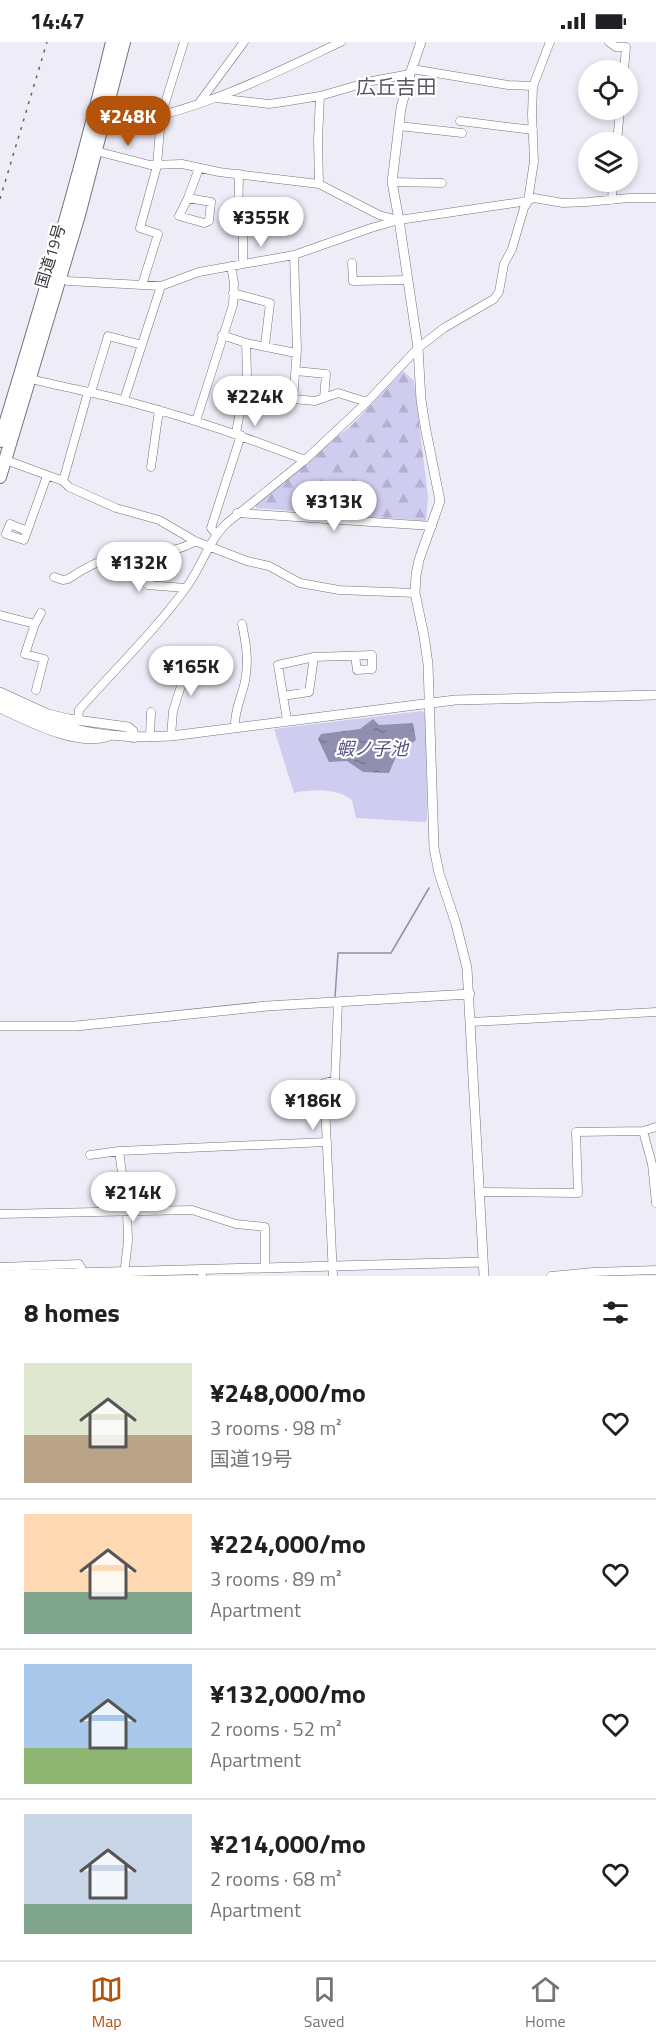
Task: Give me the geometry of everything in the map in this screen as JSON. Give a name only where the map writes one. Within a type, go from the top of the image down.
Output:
[{"type":"highway","name":"国道19号","points":[[0,477],[2,459],[91,150],[112,42]]},
{"type":"highway","name":"国道19号","points":[[91,150],[103,124],[124,42]]},
{"type":"highway","name":"国道19号","points":[[0,441],[25,377]]},
{"type":"street","points":[[142,285],[158,234],[140,228],[157,166],[161,116],[184,42]]},
{"type":"street","points":[[199,103],[244,42]]},
{"type":"street","points":[[103,124],[113,126],[161,116],[214,98],[331,44],[341,42]]},
{"type":"street","points":[[421,42],[411,71],[399,126],[392,182],[418,348],[421,400],[440,501],[419,560],[415,593],[424,636],[429,703],[434,848],[439,873],[462,944],[470,994],[484,1276]]},
{"type":"street","points":[[78,720],[79,710],[166,613],[210,547],[216,534],[237,513],[305,460],[367,402],[418,348],[444,328],[494,299],[499,292],[504,264],[512,249],[528,201],[534,161],[533,86],[550,42]]},
{"type":"street","points":[[609,42],[616,46],[626,46],[625,60]]},
{"type":"street","points":[[214,98],[269,104],[320,96],[411,71],[508,85],[533,86]]},
{"type":"street","points":[[319,184],[320,96]]},
{"type":"street","points":[[460,121],[533,130]]},
{"type":"street","points":[[399,126],[462,133]]},
{"type":"street","points":[[91,150],[157,166],[182,164],[319,184],[379,215],[399,220]]},
{"type":"street","points":[[188,198],[199,168]]},
{"type":"street","points":[[239,174],[243,264]]},
{"type":"street","points":[[392,182],[442,183]]},
{"type":"street","points":[[612,192],[612,200]]},
{"type":"street","points":[[56,276],[79,282],[161,286],[199,272],[294,255],[399,220],[528,201],[534,198],[563,203],[656,198]]},
{"type":"street","points":[[294,255],[296,371],[293,399],[315,401],[338,393],[367,402]]},
{"type":"street","points":[[352,263],[353,281],[408,280]]},
{"type":"street","points":[[196,420],[233,305],[231,266]]},
{"type":"street","points":[[124,400],[161,286]]},
{"type":"street","points":[[233,293],[270,303],[266,345]]},
{"type":"street","points":[[222,335],[246,343],[266,345],[296,353]]},
{"type":"street","points":[[63,481],[108,336],[142,345]]},
{"type":"street","points":[[216,534],[211,528],[238,434],[247,374],[246,343]]},
{"type":"street","points":[[296,371],[326,374],[324,398]]},
{"type":"street","points":[[25,377],[124,400],[196,420],[305,460]]},
{"type":"street","points":[[151,467],[159,410]]},
{"type":"street","points":[[2,459],[63,481],[69,487],[116,508],[159,520],[195,541],[247,561],[269,566],[300,583],[339,590],[415,593]]},
{"type":"street","points":[[27,531],[47,476]]},
{"type":"street","points":[[237,513],[432,526]]},
{"type":"street","points":[[54,577],[68,579],[118,555],[177,550],[195,541]]},
{"type":"street","points":[[156,551],[148,585],[184,588]]},
{"type":"street","points":[[36,690],[44,659],[25,654],[34,624],[41,613]]},
{"type":"street","points":[[0,615],[34,624]]},
{"type":"street","points":[[235,727],[235,716],[245,682],[248,655],[242,624]]},
{"type":"street","points":[[287,720],[278,665],[314,657],[355,656]]},
{"type":"street","points":[[171,736],[173,711],[181,686],[184,657]]},
{"type":"street","points":[[283,696],[309,692],[314,657]]},
{"type":"street","points":[[0,693],[48,714],[96,724],[128,727],[133,731],[134,738]]},
{"type":"street","points":[[0,701],[58,725],[82,731],[134,738],[171,736],[455,700],[656,695]]},
{"type":"street","points":[[0,708],[33,724],[58,732],[98,740],[112,736]]},
{"type":"street","points":[[150,737],[151,712]]},
{"type":"street","points":[[0,1026],[76,1026],[225,1009],[470,994]]},
{"type":"street","points":[[333,1271],[324,1083],[334,1080],[338,1002]]},
{"type":"street","points":[[471,1022],[656,1012]]},
{"type":"street","points":[[479,1192],[578,1193],[576,1132],[643,1131],[656,1127]]},
{"type":"street","points":[[643,1131],[652,1164],[656,1203]]},
{"type":"street","points":[[90,1155],[119,1151],[327,1142]]},
{"type":"street","points":[[119,1151],[127,1210],[128,1241],[124,1274]]},
{"type":"street","points":[[0,1214],[192,1210],[236,1224],[265,1227],[265,1268]]},
{"type":"street","points":[[0,1275],[124,1274],[265,1268],[333,1271],[483,1263]]},
{"type":"street","points":[[0,1267],[79,1264],[82,1275]]},
{"type":"street","points":[[551,1276],[656,1270]]},
{"type":"green space","points":[[403,371],[414,381],[428,497],[426,521],[256,508],[256,498],[350,427]]},
{"type":"green space","points":[[422,711],[426,714],[427,820],[425,822],[356,818],[352,800],[340,793],[317,790],[294,793],[274,729]]},
{"type":"water","name":"蝦ノ子池","points":[[373,719],[379,725],[413,723],[416,740],[397,754],[389,773],[363,772],[347,761],[329,762],[318,739],[321,734],[360,729]]},
{"type":"waterway","points":[[335,997],[338,953],[391,953],[429,888]]},
{"type":"railway","points":[[0,199],[47,42]]},
{"type":"district","name":"広丘吉田","points":[[396,87]]}]
